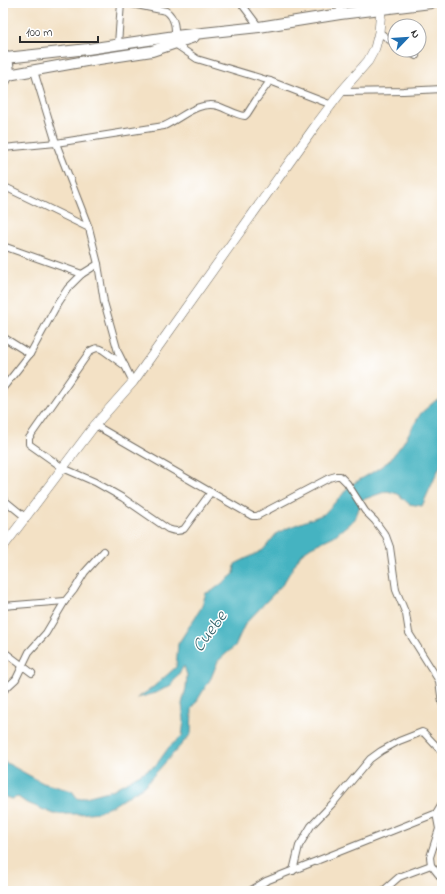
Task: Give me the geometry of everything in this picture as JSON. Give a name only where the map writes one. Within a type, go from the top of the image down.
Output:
[{"type":"main road","points":[[6,79],[9,69],[5,56],[118,44],[175,40],[207,32],[259,27],[340,14],[366,7],[381,10],[404,5],[432,3]]},
{"type":"main road","points":[[3,547],[95,425],[133,382],[341,92],[368,61],[375,48],[379,32],[381,10]]},
{"type":"main road","points":[[6,79],[34,71],[86,61],[152,51],[175,40]]},
{"type":"street","points":[[118,44],[121,3]]},
{"type":"street","points":[[127,3],[166,11],[174,20],[175,40],[197,59],[270,81],[332,105]]},
{"type":"street","points":[[241,3],[259,27]]},
{"type":"street","points":[[340,3],[340,14]]},
{"type":"street","points":[[379,32],[387,38]]},
{"type":"street","points":[[34,71],[56,143],[89,228],[98,264],[106,309],[118,352],[133,382]]},
{"type":"street","points":[[3,148],[56,143],[164,126],[179,116],[203,105],[209,104],[245,116],[270,81]]},
{"type":"street","points":[[341,92],[403,92],[442,89]]},
{"type":"street","points":[[3,186],[89,228]]},
{"type":"street","points":[[3,246],[82,274]]},
{"type":"street","points":[[3,388],[30,354],[68,288],[82,274],[98,264]]},
{"type":"street","points":[[3,337],[30,354]]},
{"type":"street","points":[[125,366],[99,348],[90,351],[29,438],[29,444],[63,468],[95,482],[123,498],[168,529],[174,531],[184,529],[211,492]]},
{"type":"street","points":[[95,425],[211,492],[247,515],[257,516],[329,478],[340,476],[347,483],[365,512],[384,532],[389,542],[396,590],[406,614],[409,633],[439,681],[442,703]]},
{"type":"street","points":[[3,498],[26,517]]},
{"type":"street","points":[[3,691],[16,679],[29,652],[46,633],[65,601],[85,572],[104,551]]},
{"type":"street","points":[[3,606],[65,601]]},
{"type":"street","points":[[3,651],[32,673]]},
{"type":"street","points":[[294,870],[299,846],[311,826],[334,802],[370,759],[381,751],[422,732],[441,750]]},
{"type":"street","points":[[442,803],[439,812],[439,829],[430,857],[431,865],[442,879]]},
{"type":"street","points":[[250,891],[266,881],[439,812]]},
{"type":"street","points":[[383,891],[399,877],[431,865]]},
{"type":"water","name":"Cuebe","points":[[442,399],[442,462],[422,506],[409,504],[398,494],[387,491],[362,500],[355,519],[334,536],[311,547],[301,554],[283,584],[245,624],[235,646],[218,661],[211,678],[192,709],[191,734],[144,786],[114,805],[99,812],[79,814],[54,814],[25,802],[18,797],[11,799],[3,796],[3,761],[43,783],[72,791],[78,799],[112,790],[156,765],[169,747],[182,736],[184,720],[182,704],[186,688],[187,675],[184,666],[171,685],[156,693],[137,698],[151,689],[176,667],[178,644],[201,608],[206,593],[212,591],[234,574],[235,564],[263,550],[277,533],[324,514],[349,486],[389,461],[403,443],[421,413],[435,401]]}]
